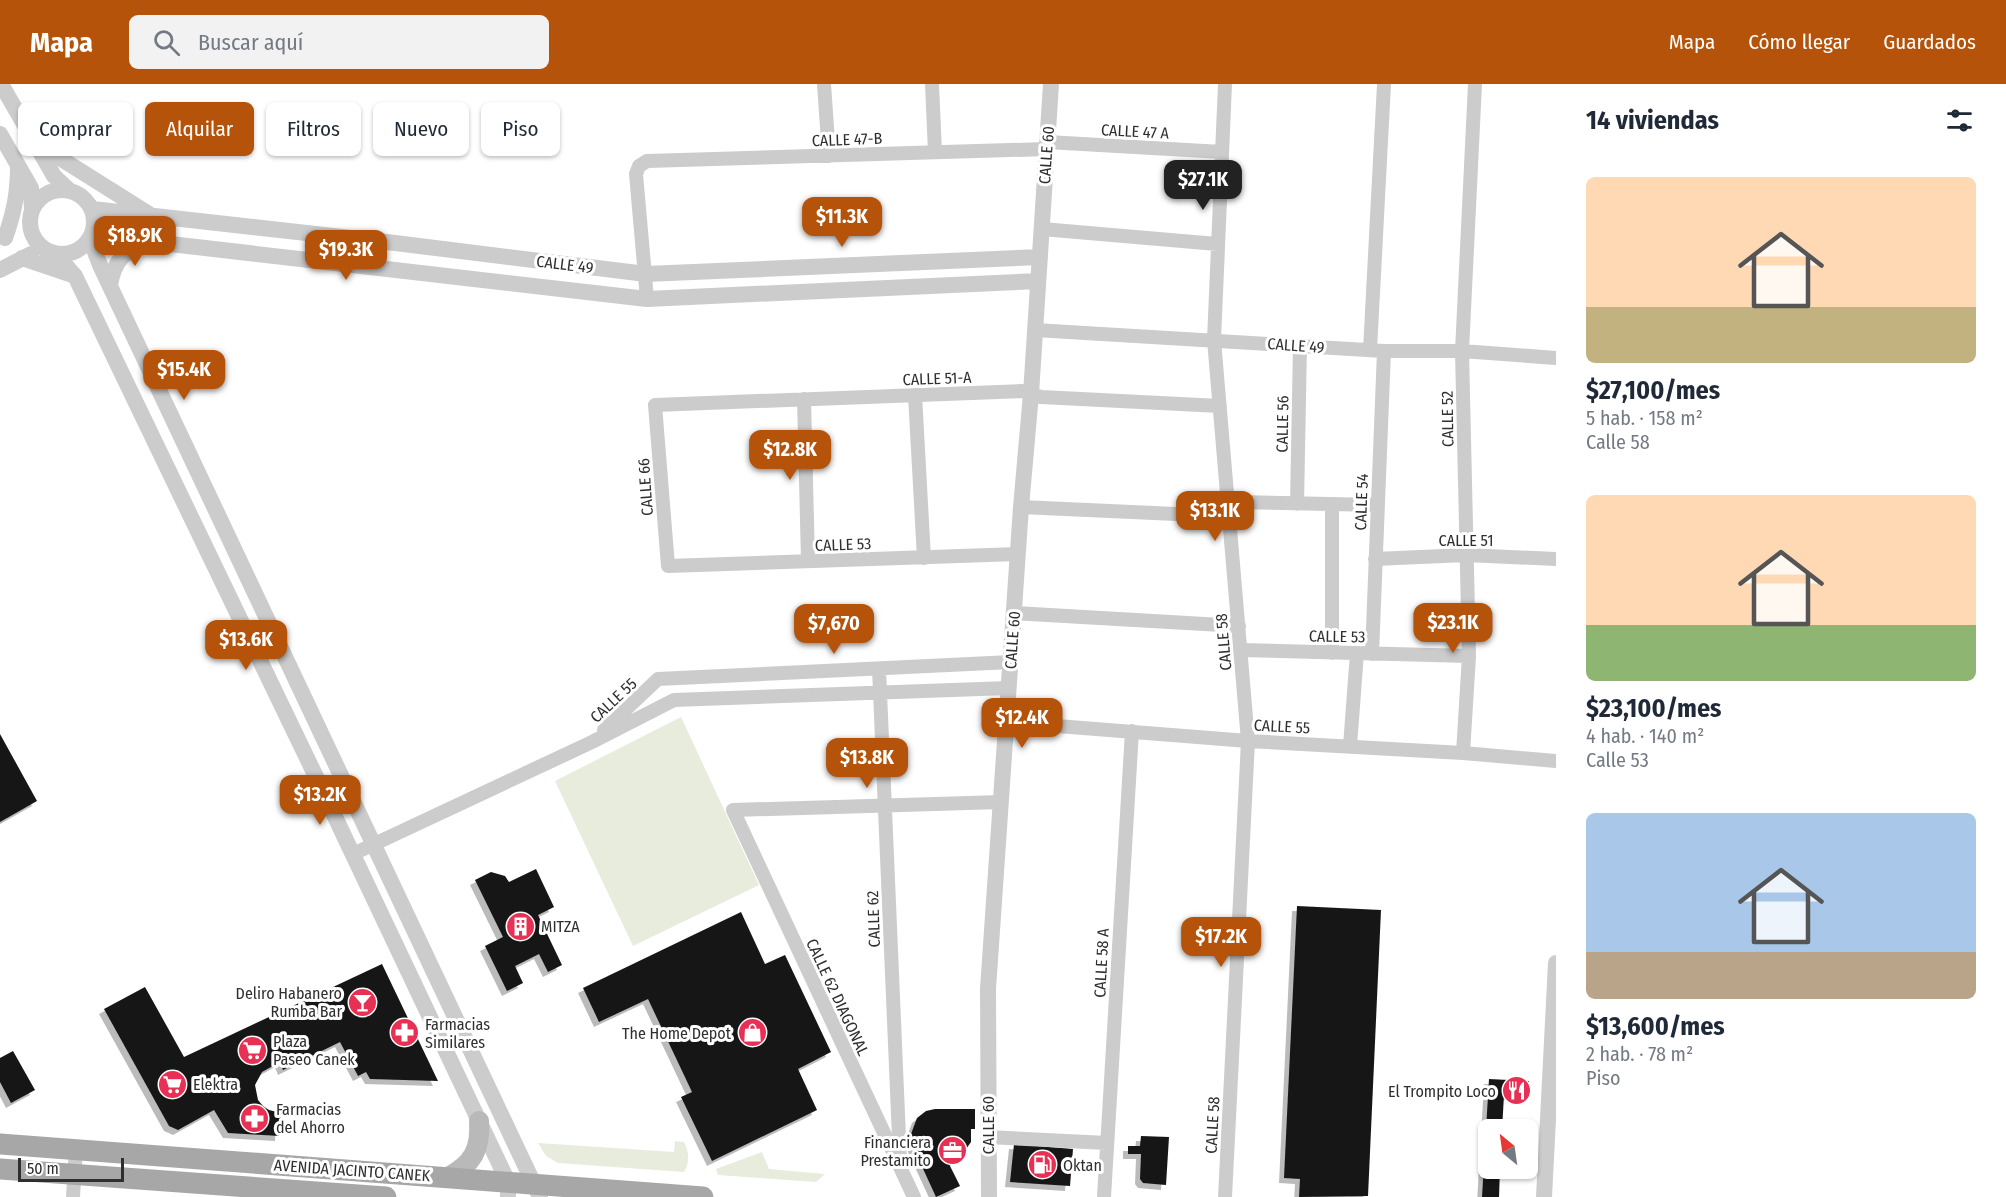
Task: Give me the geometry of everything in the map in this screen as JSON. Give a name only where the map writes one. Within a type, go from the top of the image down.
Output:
[{"type":"main road","points":[[448,1177],[465,1167],[474,1154],[478,1144],[479,1121]]},
{"type":"main road","name":"AVENIDA JACINTO CANEK","points":[[0,1144],[448,1177],[508,1189],[703,1197]]},
{"type":"main road","name":"AVENIDA JACINTO CANEK","points":[[0,1169],[303,1194],[386,1197]]},
{"type":"street","points":[[1,84],[18,113]]},
{"type":"street","points":[[824,84],[829,156]]},
{"type":"street","points":[[932,84],[935,152]]},
{"type":"street","name":"CALLE 60","points":[[989,1197],[988,989],[1051,84]]},
{"type":"street","name":"CALLE 58","points":[[1225,84],[1214,340],[1248,741],[1225,1197]]},
{"type":"street","name":"CALLE 54","points":[[1371,654],[1378,505],[1377,351],[1384,84]]},
{"type":"street","name":"CALLE 52","points":[[1463,753],[1469,656],[1462,351],[1475,84]]},
{"type":"street","points":[[0,134],[31,188],[32,233],[75,276],[353,854],[479,1121],[508,1189]]},
{"type":"street","name":"CALLE 47-B","points":[[646,274],[636,174],[639,166],[647,161],[829,156],[1047,146]]},
{"type":"street","name":"CALLE 47 A","points":[[1047,146],[1222,152]]},
{"type":"street","points":[[0,270],[22,258],[49,251],[75,251],[84,246],[91,237],[95,220],[87,200],[69,190],[54,176],[43,156]]},
{"type":"street","points":[[57,156],[153,216]]},
{"type":"street","points":[[2,239],[16,208],[18,166]]},
{"type":"street","points":[[2,239],[31,217],[36,202],[51,191],[69,190]]},
{"type":"street","name":"CALLE 49","points":[[92,209],[646,274],[1040,257]]},
{"type":"street","points":[[1042,229],[1217,244]]},
{"type":"street","points":[[91,237],[100,265],[537,1190]]},
{"type":"street","name":"CALLE 49","points":[[91,237],[153,241],[647,299],[1038,281]]},
{"type":"street","points":[[110,285],[112,273],[125,252],[153,241]]},
{"type":"street","points":[[382,267],[387,242]]},
{"type":"street","points":[[22,258],[75,276]]},
{"type":"street","points":[[856,265],[856,289]]},
{"type":"street","points":[[646,274],[647,299]]},
{"type":"street","name":"CALLE 49","points":[[1035,330],[1377,351],[1462,351],[1556,357]]},
{"type":"street","name":"CALLE 56","points":[[1297,504],[1300,345]]},
{"type":"street","name":"CALLE 51-A","points":[[655,405],[1022,391],[1041,397],[1220,406]]},
{"type":"street","points":[[915,395],[924,558]]},
{"type":"street","points":[[804,399],[808,561]]},
{"type":"street","name":"CALLE 66","points":[[655,405],[668,566]]},
{"type":"street","points":[[1022,507],[1220,516],[1238,502],[1378,505]]},
{"type":"street","name":"CALLE 54","points":[[1332,504],[1332,653]]},
{"type":"street","points":[[204,544],[226,532]]},
{"type":"street","name":"CALLE 53","points":[[668,566],[1018,554]]},
{"type":"street","name":"CALLE 51","points":[[1376,559],[1466,555],[1556,559]]},
{"type":"street","points":[[1014,613],[1239,627]]},
{"type":"street","name":"CALLE 53","points":[[1240,650],[1469,656]]},
{"type":"street","points":[[1350,746],[1357,653]]},
{"type":"street","name":"CALLE 55","points":[[592,742],[658,680],[1011,662]]},
{"type":"street","name":"CALLE 62","points":[[879,669],[900,1168]]},
{"type":"street","name":"CALLE 55","points":[[592,742],[674,700],[1009,688]]},
{"type":"street","name":"CALLE 55","points":[[1007,722],[1248,741],[1463,753],[1556,761]]},
{"type":"street","name":"CALLE 58 A","points":[[1104,1197],[1132,731]]},
{"type":"street","points":[[353,854],[592,742]]},
{"type":"street","points":[[885,804],[1001,802]]},
{"type":"street","name":"CALLE 62 DIAGONAL","points":[[885,804],[733,810],[914,1197]]},
{"type":"street","points":[[1544,1197],[1556,963]]},
{"type":"street","points":[[988,1137],[1107,1143]]},
{"type":"street","points":[[73,1197],[76,1149]]},
{"type":"shaded area","points":[[681,717],[759,885],[633,946],[555,781]]},
{"type":"shaded area","points":[[675,1141],[684,1142],[687,1149],[688,1161],[684,1172],[558,1163],[546,1156],[538,1143],[674,1152]]},
{"type":"shaded area","points":[[762,1152],[769,1169],[825,1174],[816,1182],[718,1175],[716,1169]]},
{"type":"building","points":[[0,734],[37,801],[0,822]]},
{"type":"building","name":"MITZA","points":[[536,869],[554,907],[538,915],[562,965],[548,972],[539,954],[515,966],[523,983],[507,991],[485,946],[503,937],[475,880],[491,872],[505,876],[509,882]]},
{"type":"building","points":[[1297,906],[1381,910],[1368,1196],[1299,1197],[1300,1179],[1284,1178]]},
{"type":"building","name":"The Home Depot","points":[[741,912],[765,964],[785,955],[831,1052],[798,1069],[817,1110],[712,1161],[681,1097],[692,1092],[648,999],[599,1022],[583,988]]},
{"type":"building","name":"Plaza Paseo Canek","points":[[382,964],[438,1081],[370,1079],[366,1072],[358,1076],[340,1042],[283,1070],[280,1062],[262,1072],[255,1085],[258,1100],[263,1106],[281,1113],[280,1136],[228,1133],[214,1110],[178,1130],[169,1126],[104,1009],[145,987],[184,1057]]},
{"type":"building","points":[[13,1051],[35,1090],[11,1103],[0,1082],[0,1058]]},
{"type":"building","points":[[1489,1079],[1529,1081],[1528,1096],[1504,1095],[1503,1119],[1487,1119]]},
{"type":"building","points":[[975,1109],[975,1129],[971,1129],[971,1142],[959,1159],[949,1164],[960,1186],[936,1197],[913,1147],[911,1134],[917,1118],[926,1111]]},
{"type":"building","points":[[1141,1136],[1169,1137],[1166,1185],[1143,1183],[1140,1179],[1141,1154],[1128,1154],[1128,1146],[1140,1146]]},
{"type":"building","name":"Oktan","points":[[1014,1144],[1073,1149],[1070,1186],[1010,1182]]},
{"type":"building","points":[[1483,1179],[1500,1179],[1499,1197],[1482,1197]]},
{"type":"place","name":"MITZA","points":[[520,926]]},
{"type":"place","name":"Deliro Habanero Rumba Bar","points":[[363,1002]]},
{"type":"place","name":"Farmacias Similares","points":[[404,1033]]},
{"type":"place","name":"The Home Depot","points":[[752,1033]]},
{"type":"place","name":"Plaza Paseo Canek","points":[[252,1050]]},
{"type":"place","name":"Elektra","points":[[172,1084]]},
{"type":"place","name":"El Trompito Loco","points":[[1517,1091]]},
{"type":"place","name":"Farmacias del Ahorro","points":[[255,1118]]},
{"type":"place","name":"Financiera Prestamito","points":[[952,1151]]},
{"type":"place","name":"Oktan","points":[[1042,1165]]}]
